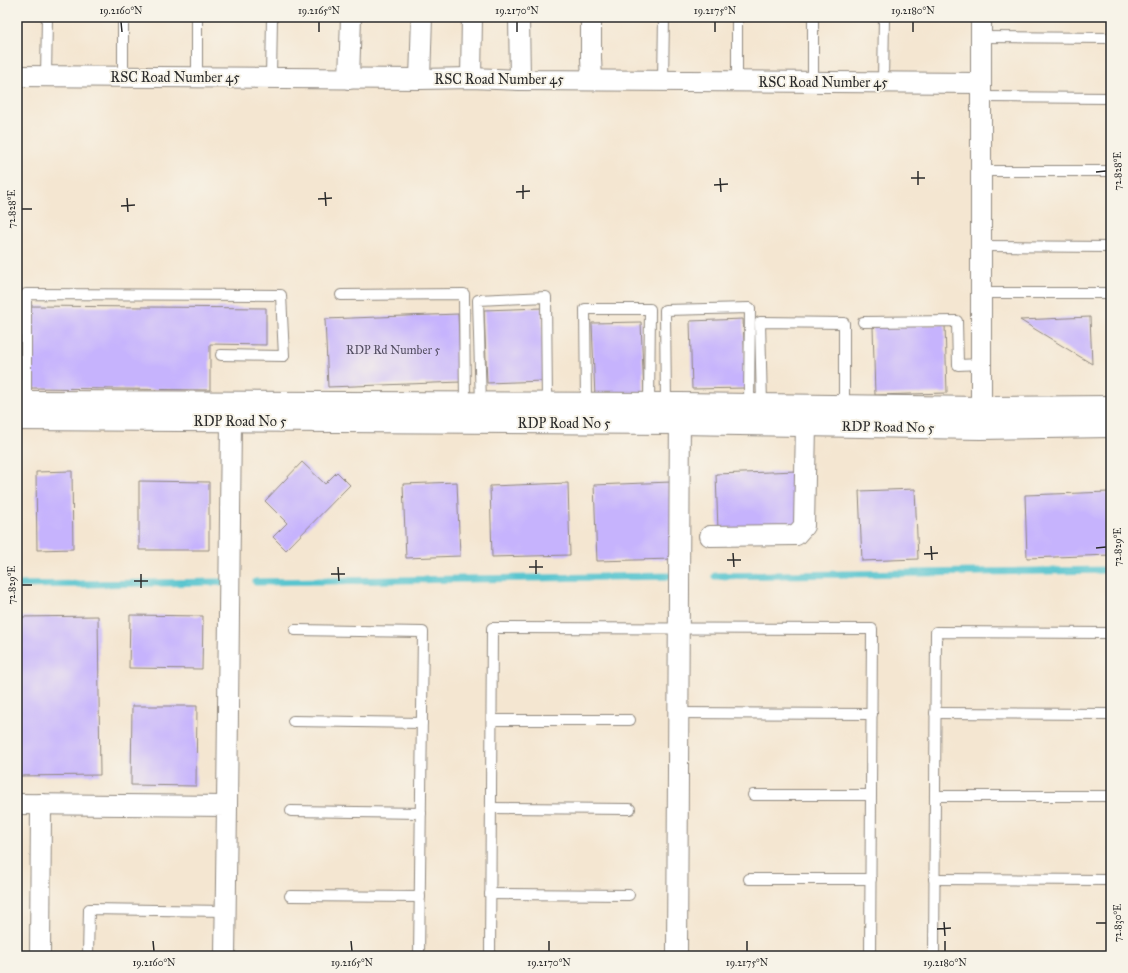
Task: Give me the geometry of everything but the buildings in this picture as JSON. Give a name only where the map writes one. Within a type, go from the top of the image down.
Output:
[{"type":"main road","name":"RDP Road No 5","points":[[20,407],[586,404],[668,409],[806,425],[981,418],[1111,407]]},
{"type":"main road","name":"RDP Road No 5","points":[[20,407],[231,421],[668,409],[756,405],[844,406],[981,418],[1111,426]]},
{"type":"street","points":[[349,79],[351,17]]},
{"type":"street","points":[[420,79],[422,17]]},
{"type":"street","points":[[471,78],[472,17]]},
{"type":"street","points":[[519,17],[520,80]]},
{"type":"street","points":[[591,17],[592,80]]},
{"type":"street","points":[[981,27],[981,418]]},
{"type":"street","name":"RSC Road Number 45","points":[[17,76],[883,82],[981,90]]},
{"type":"street","points":[[668,409],[679,629],[677,956]]},
{"type":"street","points":[[225,956],[231,421]]},
{"type":"street","points":[[710,536],[796,535],[804,526],[806,425]]},
{"type":"street","points":[[17,804],[227,806]]},
{"type":"street","points":[[40,956],[41,804]]},
{"type":"lane","points":[[46,77],[47,17]]},
{"type":"lane","points":[[123,17],[123,77]]},
{"type":"lane","points":[[197,17],[197,78]]},
{"type":"lane","points":[[271,78],[272,17]]},
{"type":"lane","points":[[664,17],[664,81]]},
{"type":"lane","points":[[737,17],[737,81]]},
{"type":"lane","points":[[813,17],[813,82]]},
{"type":"lane","points":[[883,82],[884,17]]},
{"type":"lane","points":[[981,27],[1111,38]]},
{"type":"lane","points":[[981,90],[1111,98]]},
{"type":"lane","points":[[981,171],[1111,171]]},
{"type":"lane","points":[[981,246],[1111,247]]},
{"type":"lane","points":[[981,293],[1111,293]]},
{"type":"lane","points":[[20,407],[26,294],[281,295],[284,356],[221,355]]},
{"type":"lane","points":[[341,295],[464,294],[473,404]]},
{"type":"lane","points":[[473,404],[478,300],[546,297],[547,404]]},
{"type":"lane","points":[[668,409],[665,310],[750,308],[756,405]]},
{"type":"lane","points":[[586,404],[585,309],[650,309],[668,409]]},
{"type":"lane","points":[[863,322],[957,321],[958,365],[981,364]]},
{"type":"lane","points":[[756,405],[760,322],[844,322],[844,406]]},
{"type":"lane","points":[[490,956],[492,628],[872,629],[870,956]]},
{"type":"lane","points":[[295,630],[423,632],[419,956]]},
{"type":"lane","points":[[934,956],[936,632],[1111,633]]},
{"type":"lane","points":[[935,712],[1111,714]]},
{"type":"lane","points":[[678,713],[872,714]]},
{"type":"lane","points":[[492,720],[630,720]]},
{"type":"lane","points":[[293,721],[422,723]]},
{"type":"lane","points":[[753,795],[871,795]]},
{"type":"lane","points":[[935,796],[1111,796]]},
{"type":"lane","points":[[491,808],[630,809]]},
{"type":"lane","points":[[291,811],[421,813]]},
{"type":"lane","points":[[749,879],[871,879]]},
{"type":"lane","points":[[934,879],[1111,880]]},
{"type":"lane","points":[[490,894],[629,895]]},
{"type":"lane","points":[[290,896],[420,897]]},
{"type":"lane","points":[[88,956],[89,909],[226,911]]},
{"type":"waterway","points":[[715,576],[1111,570]]},
{"type":"waterway","points":[[256,582],[678,576]]},
{"type":"waterway","points":[[17,585],[222,582]]}]
